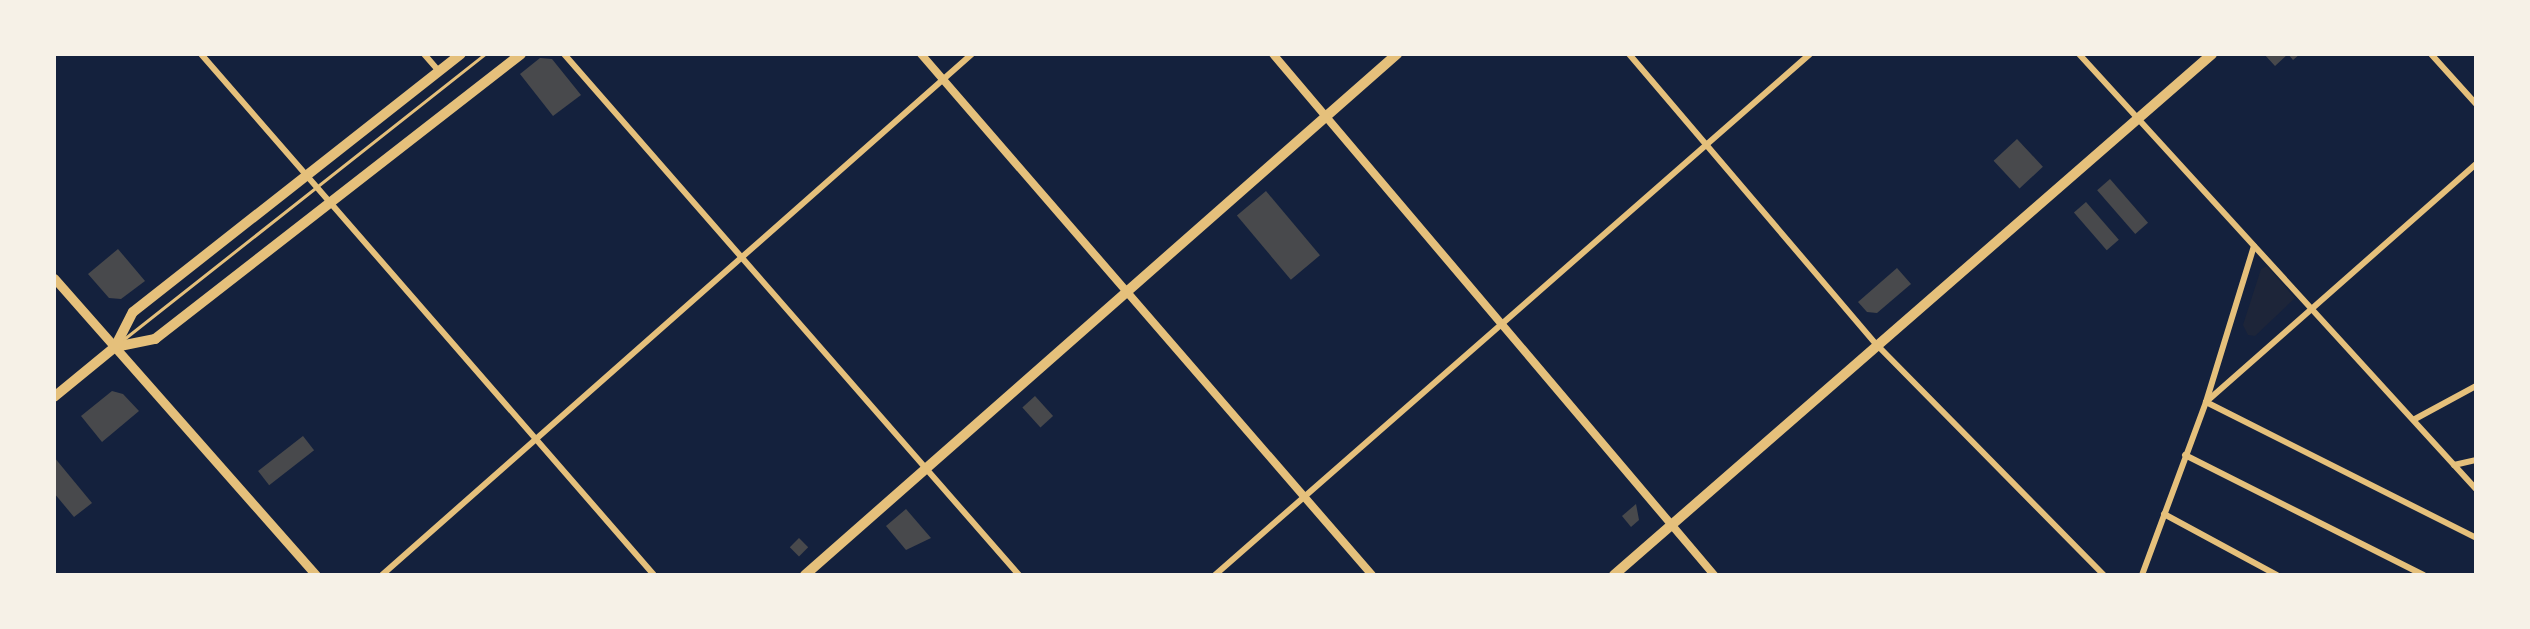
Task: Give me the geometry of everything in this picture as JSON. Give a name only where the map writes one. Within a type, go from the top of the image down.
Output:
[{"type":"main road","points":[[54,397],[115,347],[133,312],[461,54]]},
{"type":"main road","points":[[115,347],[155,339],[521,54]]},
{"type":"main road","points":[[805,575],[1397,54]]},
{"type":"main road","points":[[1614,575],[2139,121],[2212,54]]},
{"type":"main road","points":[[54,278],[316,575]]},
{"type":"street","points":[[201,54],[332,201],[654,575]]},
{"type":"street","points":[[424,54],[439,71]]},
{"type":"street","points":[[564,54],[1019,575]]},
{"type":"street","points":[[921,54],[1372,575]]},
{"type":"street","points":[[382,575],[739,256],[972,54]]},
{"type":"street","points":[[1273,54],[1714,575]]},
{"type":"street","points":[[1629,54],[1877,345],[2104,575]]},
{"type":"street","points":[[1215,575],[1810,54]]},
{"type":"street","points":[[2079,54],[2476,489]]},
{"type":"street","points":[[2431,54],[2476,104]]},
{"type":"street","points":[[2206,402],[2476,164]]},
{"type":"street","points":[[2142,575],[2206,402],[2254,246]]},
{"type":"street","points":[[2415,419],[2476,386]]},
{"type":"street","points":[[2206,402],[2476,538]]},
{"type":"street","points":[[2185,455],[2424,575]]},
{"type":"street","points":[[2454,465],[2476,460]]},
{"type":"street","points":[[2164,514],[2277,575]]},
{"type":"lane","points":[[115,347],[485,54]]},
{"type":"shaded area","points":[[2267,266],[2295,298],[2255,336],[2248,335],[2243,325],[2261,269]]},
{"type":"building","points":[[2264,54],[2288,54],[2275,66]]},
{"type":"building","points":[[540,58],[552,59],[581,95],[553,116],[520,74]]},
{"type":"building","points":[[2017,139],[2043,167],[2020,189],[1994,161]]},
{"type":"building","points":[[2110,179],[2148,223],[2135,234],[2097,190]]},
{"type":"building","points":[[1266,191],[1320,255],[1291,280],[1237,215]]},
{"type":"building","points":[[2086,202],[2119,240],[2107,250],[2074,212]]},
{"type":"building","points":[[118,249],[145,281],[121,299],[109,298],[88,274]]},
{"type":"building","points":[[1897,268],[1911,284],[1877,313],[1867,312],[1858,302]]},
{"type":"building","points":[[112,391],[123,394],[139,411],[102,442],[81,416]]},
{"type":"building","points":[[1035,396],[1053,416],[1040,427],[1022,407]]},
{"type":"building","points":[[303,436],[314,450],[269,485],[258,471]]},
{"type":"building","points":[[54,457],[92,503],[74,517],[54,493]]},
{"type":"building","points":[[1636,504],[1639,520],[1631,527],[1622,516]]},
{"type":"building","points":[[906,509],[931,538],[906,550],[886,526]]},
{"type":"building","points":[[799,538],[808,547],[799,556],[790,547]]}]
